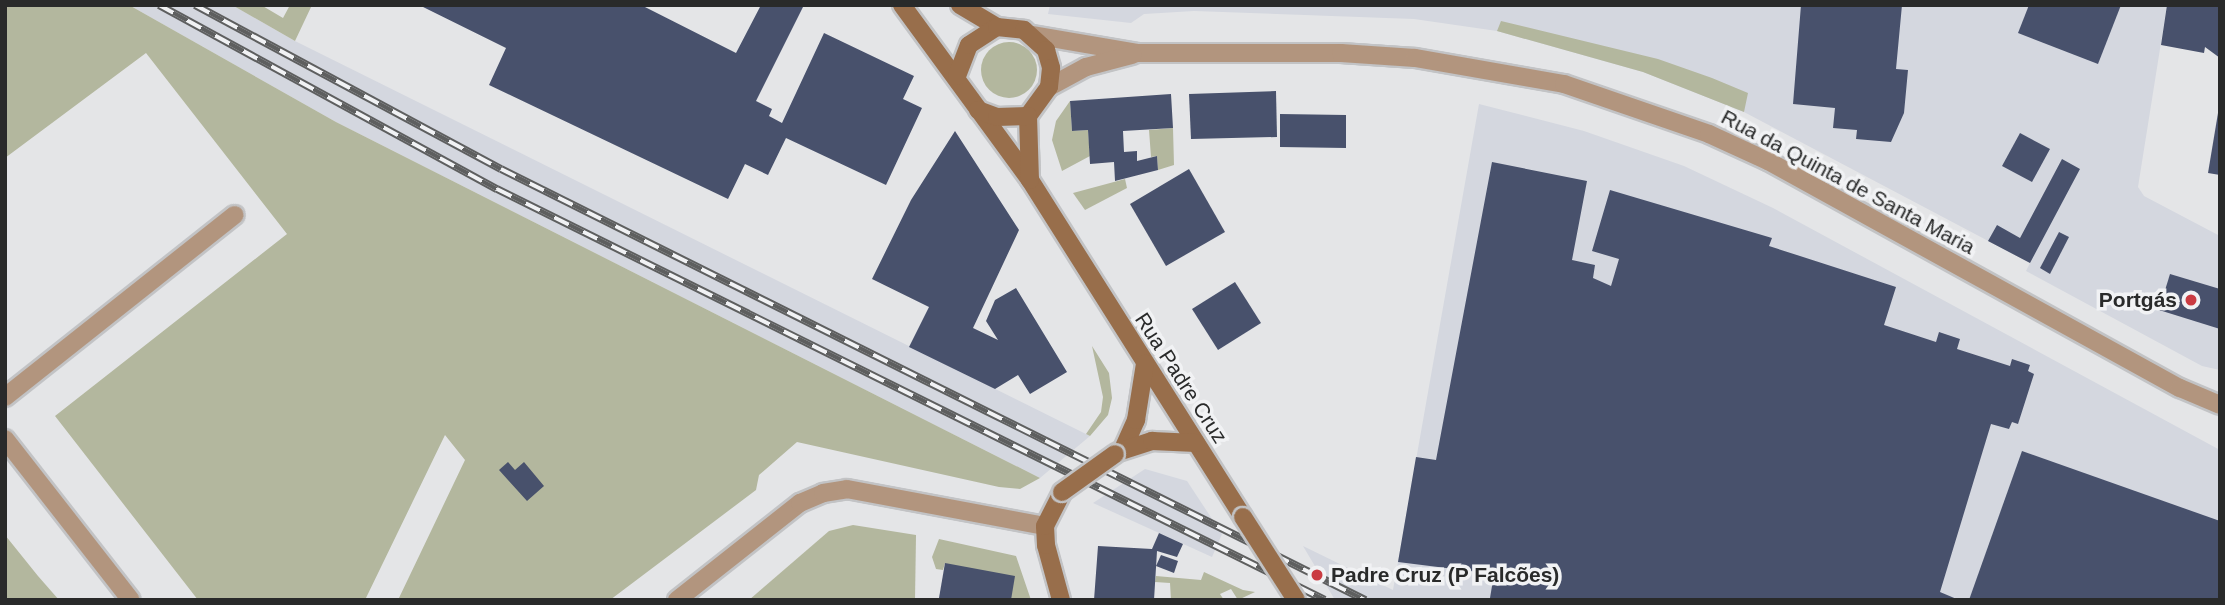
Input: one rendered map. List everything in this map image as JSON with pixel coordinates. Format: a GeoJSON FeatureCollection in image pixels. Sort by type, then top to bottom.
{"type":"FeatureCollection","features":[{"type":"Feature","properties":{"kind":"street","name":"Rua Padre Cruz"},"geometry":{"type":"LineString","coordinates":[[902,5],[957,76],[978,110],[1030,180],[1296,600]]}},
{"type":"Feature","properties":{"kind":"street"},"geometry":{"type":"LineString","coordinates":[[960,5],[997,27]]}},
{"type":"Feature","properties":{"kind":"street"},"geometry":{"type":"LineString","coordinates":[[957,76],[969,45],[997,27],[1010,26],[1033,35],[1046,50],[1051,68],[1049,87],[1028,116],[1030,180]]}},
{"type":"Feature","properties":{"kind":"street","name":"Rua da Quinta de Santa Maria"},"geometry":{"type":"LineString","coordinates":[[1033,35],[1138,53],[1341,53],[1415,58],[1506,71],[1640,108],[1768,161],[2220,405]]}},
{"type":"Feature","properties":{"kind":"street","name":"Rua da Quinta de Santa Maria"},"geometry":{"type":"LineString","coordinates":[[1049,87],[1086,67],[1138,53]]}},
{"type":"Feature","properties":{"kind":"street"},"geometry":{"type":"LineString","coordinates":[[978,110],[996,117],[1028,116]]}},
{"type":"Feature","properties":{"kind":"street"},"geometry":{"type":"LineString","coordinates":[[5,397],[235,215]]}},
{"type":"Feature","properties":{"kind":"street"},"geometry":{"type":"LineString","coordinates":[[1119,450],[1136,420],[1145,364]]}},
{"type":"Feature","properties":{"kind":"street"},"geometry":{"type":"LineString","coordinates":[[5,439],[131,600]]}},
{"type":"Feature","properties":{"kind":"street"},"geometry":{"type":"LineString","coordinates":[[1061,600],[1046,545],[1045,526],[1062,492],[1119,450],[1152,441],[1196,443]]}},
{"type":"Feature","properties":{"kind":"street"},"geometry":{"type":"LineString","coordinates":[[677,600],[800,503],[823,493],[847,489],[1045,526]]}},
{"type":"Feature","properties":{"kind":"shaded area"},"geometry":{"type":"Polygon","coordinates":[[[129,5],[232,5],[295,41],[1090,436],[1040,478],[336,122],[129,5]]]}},
{"type":"Feature","properties":{"kind":"shaded area"},"geometry":{"type":"Polygon","coordinates":[[[1050,5],[2167,5],[2138,187],[2144,196],[2220,236],[2220,370],[2202,366],[2026,271],[2030,263],[1744,112],[1643,72],[1497,31],[1414,19],[1194,11],[1144,14],[1131,23],[1048,14],[1050,5]]]}},
{"type":"Feature","properties":{"kind":"shaded area"},"geometry":{"type":"Polygon","coordinates":[[[1479,104],[1584,131],[1684,166],[1773,208],[2220,450],[2220,600],[1335,600],[1303,546],[1393,590],[1479,104]]]}},
{"type":"Feature","properties":{"kind":"shaded area"},"geometry":{"type":"Polygon","coordinates":[[[1145,469],[1187,481],[1222,534],[1212,557],[1093,503],[1145,469]]]}},
{"type":"Feature","properties":{"kind":"green space"},"geometry":{"type":"Polygon","coordinates":[[[5,5],[129,5],[336,122],[1040,478],[1020,489],[999,487],[797,442],[759,475],[756,490],[610,600],[398,600],[465,460],[445,435],[365,600],[198,600],[55,416],[287,234],[146,53],[5,158],[5,5]]]}},
{"type":"Feature","properties":{"kind":"green space"},"geometry":{"type":"Polygon","coordinates":[[[232,5],[261,5],[283,18],[290,5],[312,5],[295,41],[232,5]]]}},
{"type":"Feature","properties":{"kind":"green space"},"geometry":{"type":"Polygon","coordinates":[[[1501,21],[1658,59],[1712,78],[1748,93],[1744,112],[1643,72],[1497,31],[1501,21]]]}},
{"type":"Feature","properties":{"kind":"green space"},"geometry":{"type":"Polygon","coordinates":[[[1009,42],[1020,44],[1029,50],[1035,59],[1035,81],[1029,90],[1020,96],[1009,98],[998,96],[989,90],[983,81],[981,70],[983,59],[989,50],[998,44],[1009,42]]]}},
{"type":"Feature","properties":{"kind":"green space"},"geometry":{"type":"Polygon","coordinates":[[[1070,101],[1072,131],[1088,130],[1090,156],[1062,171],[1052,140],[1056,121],[1070,101]]]}},
{"type":"Feature","properties":{"kind":"green space"},"geometry":{"type":"Polygon","coordinates":[[[1173,128],[1174,165],[1158,170],[1157,156],[1151,157],[1149,130],[1173,128]]]}},
{"type":"Feature","properties":{"kind":"green space"},"geometry":{"type":"Polygon","coordinates":[[[1125,179],[1127,188],[1085,210],[1073,193],[1125,179]]]}},
{"type":"Feature","properties":{"kind":"green space"},"geometry":{"type":"Polygon","coordinates":[[[1092,346],[1109,373],[1112,398],[1108,415],[1090,436],[1086,434],[1101,412],[1103,397],[1092,346]]]}},
{"type":"Feature","properties":{"kind":"green space"},"geometry":{"type":"Polygon","coordinates":[[[853,525],[916,535],[915,600],[749,600],[829,531],[853,525]]]}},
{"type":"Feature","properties":{"kind":"green space"},"geometry":{"type":"Polygon","coordinates":[[[5,535],[38,576],[59,600],[5,600],[5,535]]]}},
{"type":"Feature","properties":{"kind":"green space"},"geometry":{"type":"Polygon","coordinates":[[[939,539],[1016,556],[1031,600],[1011,600],[945,563],[943,570],[936,569],[932,557],[939,539]]]}},
{"type":"Feature","properties":{"kind":"green space"},"geometry":{"type":"Polygon","coordinates":[[[1204,572],[1243,590],[1255,592],[1238,600],[1231,589],[1220,594],[1224,600],[1171,600],[1170,583],[1155,582],[1156,576],[1201,580],[1204,572]]]}},
{"type":"Feature","properties":{"kind":"building"},"geometry":{"type":"Polygon","coordinates":[[[419,5],[641,5],[736,53],[761,5],[804,5],[756,101],[772,109],[769,116],[782,123],[824,33],[914,76],[903,99],[922,108],[886,185],[786,138],[768,175],[745,164],[728,199],[489,85],[506,48],[419,5]]]}},
{"type":"Feature","properties":{"kind":"building"},"geometry":{"type":"Polygon","coordinates":[[[1801,5],[1902,5],[1896,69],[1908,70],[1904,113],[1891,142],[1856,139],[1857,130],[1833,128],[1835,108],[1793,104],[1801,5]]]}},
{"type":"Feature","properties":{"kind":"building"},"geometry":{"type":"Polygon","coordinates":[[[2029,5],[2121,5],[2098,64],[2018,33],[2029,5]]]}},
{"type":"Feature","properties":{"kind":"building"},"geometry":{"type":"Polygon","coordinates":[[[2167,5],[2220,5],[2220,58],[2205,47],[2204,53],[2161,45],[2167,5]]]}},
{"type":"Feature","properties":{"kind":"building"},"geometry":{"type":"Polygon","coordinates":[[[1276,91],[1277,137],[1191,139],[1189,94],[1276,91]]]}},
{"type":"Feature","properties":{"kind":"building"},"geometry":{"type":"Polygon","coordinates":[[[1171,94],[1173,128],[1123,131],[1124,152],[1137,151],[1137,161],[1157,156],[1158,170],[1115,181],[1114,162],[1090,164],[1088,130],[1072,131],[1070,101],[1171,94]]]}},
{"type":"Feature","properties":{"kind":"building"},"geometry":{"type":"Polygon","coordinates":[[[2220,113],[2220,175],[2208,173],[2220,113]]]}},
{"type":"Feature","properties":{"kind":"building"},"geometry":{"type":"Polygon","coordinates":[[[1280,114],[1346,115],[1346,148],[1280,147],[1280,114]]]}},
{"type":"Feature","properties":{"kind":"building"},"geometry":{"type":"Polygon","coordinates":[[[955,131],[1019,230],[973,328],[998,340],[986,321],[995,300],[1016,288],[1067,372],[1030,394],[1018,375],[995,389],[909,347],[929,307],[872,279],[911,200],[955,131]]]}},
{"type":"Feature","properties":{"kind":"building"},"geometry":{"type":"Polygon","coordinates":[[[2020,133],[2050,149],[2032,182],[2002,166],[2020,133]]]}},
{"type":"Feature","properties":{"kind":"building"},"geometry":{"type":"Polygon","coordinates":[[[2062,159],[2080,169],[2030,263],[1988,241],[1997,225],[2020,238],[2062,159]]]}},
{"type":"Feature","properties":{"kind":"building"},"geometry":{"type":"Polygon","coordinates":[[[1492,162],[1587,181],[1572,260],[1595,265],[1593,278],[1611,286],[1619,259],[1592,251],[1610,190],[1772,238],[1769,246],[1896,287],[1884,325],[1936,342],[1939,332],[1960,339],[1957,349],[2010,366],[2012,359],[2030,365],[2028,371],[2034,374],[2018,424],[2012,422],[2009,429],[1991,424],[1940,592],[1959,600],[1494,600],[1490,598],[1494,574],[1398,562],[1416,457],[1436,460],[1492,162]]]}},
{"type":"Feature","properties":{"kind":"building"},"geometry":{"type":"Polygon","coordinates":[[[1189,169],[1225,232],[1166,266],[1130,204],[1189,169]]]}},
{"type":"Feature","properties":{"kind":"building"},"geometry":{"type":"Polygon","coordinates":[[[2059,232],[2069,237],[2050,274],[2040,268],[2059,232]]]}},
{"type":"Feature","properties":{"kind":"building","name":"Portgás"},"geometry":{"type":"Polygon","coordinates":[[[2170,274],[2220,289],[2220,329],[2159,310],[2170,274]]]}},
{"type":"Feature","properties":{"kind":"building"},"geometry":{"type":"Polygon","coordinates":[[[1235,282],[1261,323],[1218,350],[1192,309],[1235,282]]]}},
{"type":"Feature","properties":{"kind":"building"},"geometry":{"type":"Polygon","coordinates":[[[2022,451],[2220,521],[2220,600],[1969,600],[2022,451]]]}},
{"type":"Feature","properties":{"kind":"building"},"geometry":{"type":"Polygon","coordinates":[[[508,462],[515,470],[524,462],[544,486],[527,501],[499,470],[508,462]]]}},
{"type":"Feature","properties":{"kind":"building"},"geometry":{"type":"Polygon","coordinates":[[[1159,533],[1183,544],[1177,557],[1157,551],[1154,600],[1094,600],[1098,546],[1152,549],[1159,533]]]}},
{"type":"Feature","properties":{"kind":"building"},"geometry":{"type":"Polygon","coordinates":[[[1161,555],[1178,561],[1174,573],[1156,566],[1161,555]]]}},
{"type":"Feature","properties":{"kind":"building"},"geometry":{"type":"Polygon","coordinates":[[[945,563],[1015,576],[1011,600],[939,598],[945,563]]]}},
{"type":"Feature","properties":{"kind":"railway"},"geometry":{"type":"LineString","coordinates":[[159,5],[497,189],[1325,600]]}},
{"type":"Feature","properties":{"kind":"railway"},"geometry":{"type":"LineString","coordinates":[[195,5],[501,169],[1365,600]]}},
{"type":"Feature","properties":{"kind":"place","name":"Portgás"},"geometry":{"type":"Point","coordinates":[2191,300]}},
{"type":"Feature","properties":{"kind":"place","name":"Padre Cruz (P Falcões)"},"geometry":{"type":"Point","coordinates":[1317,575]}}]}
